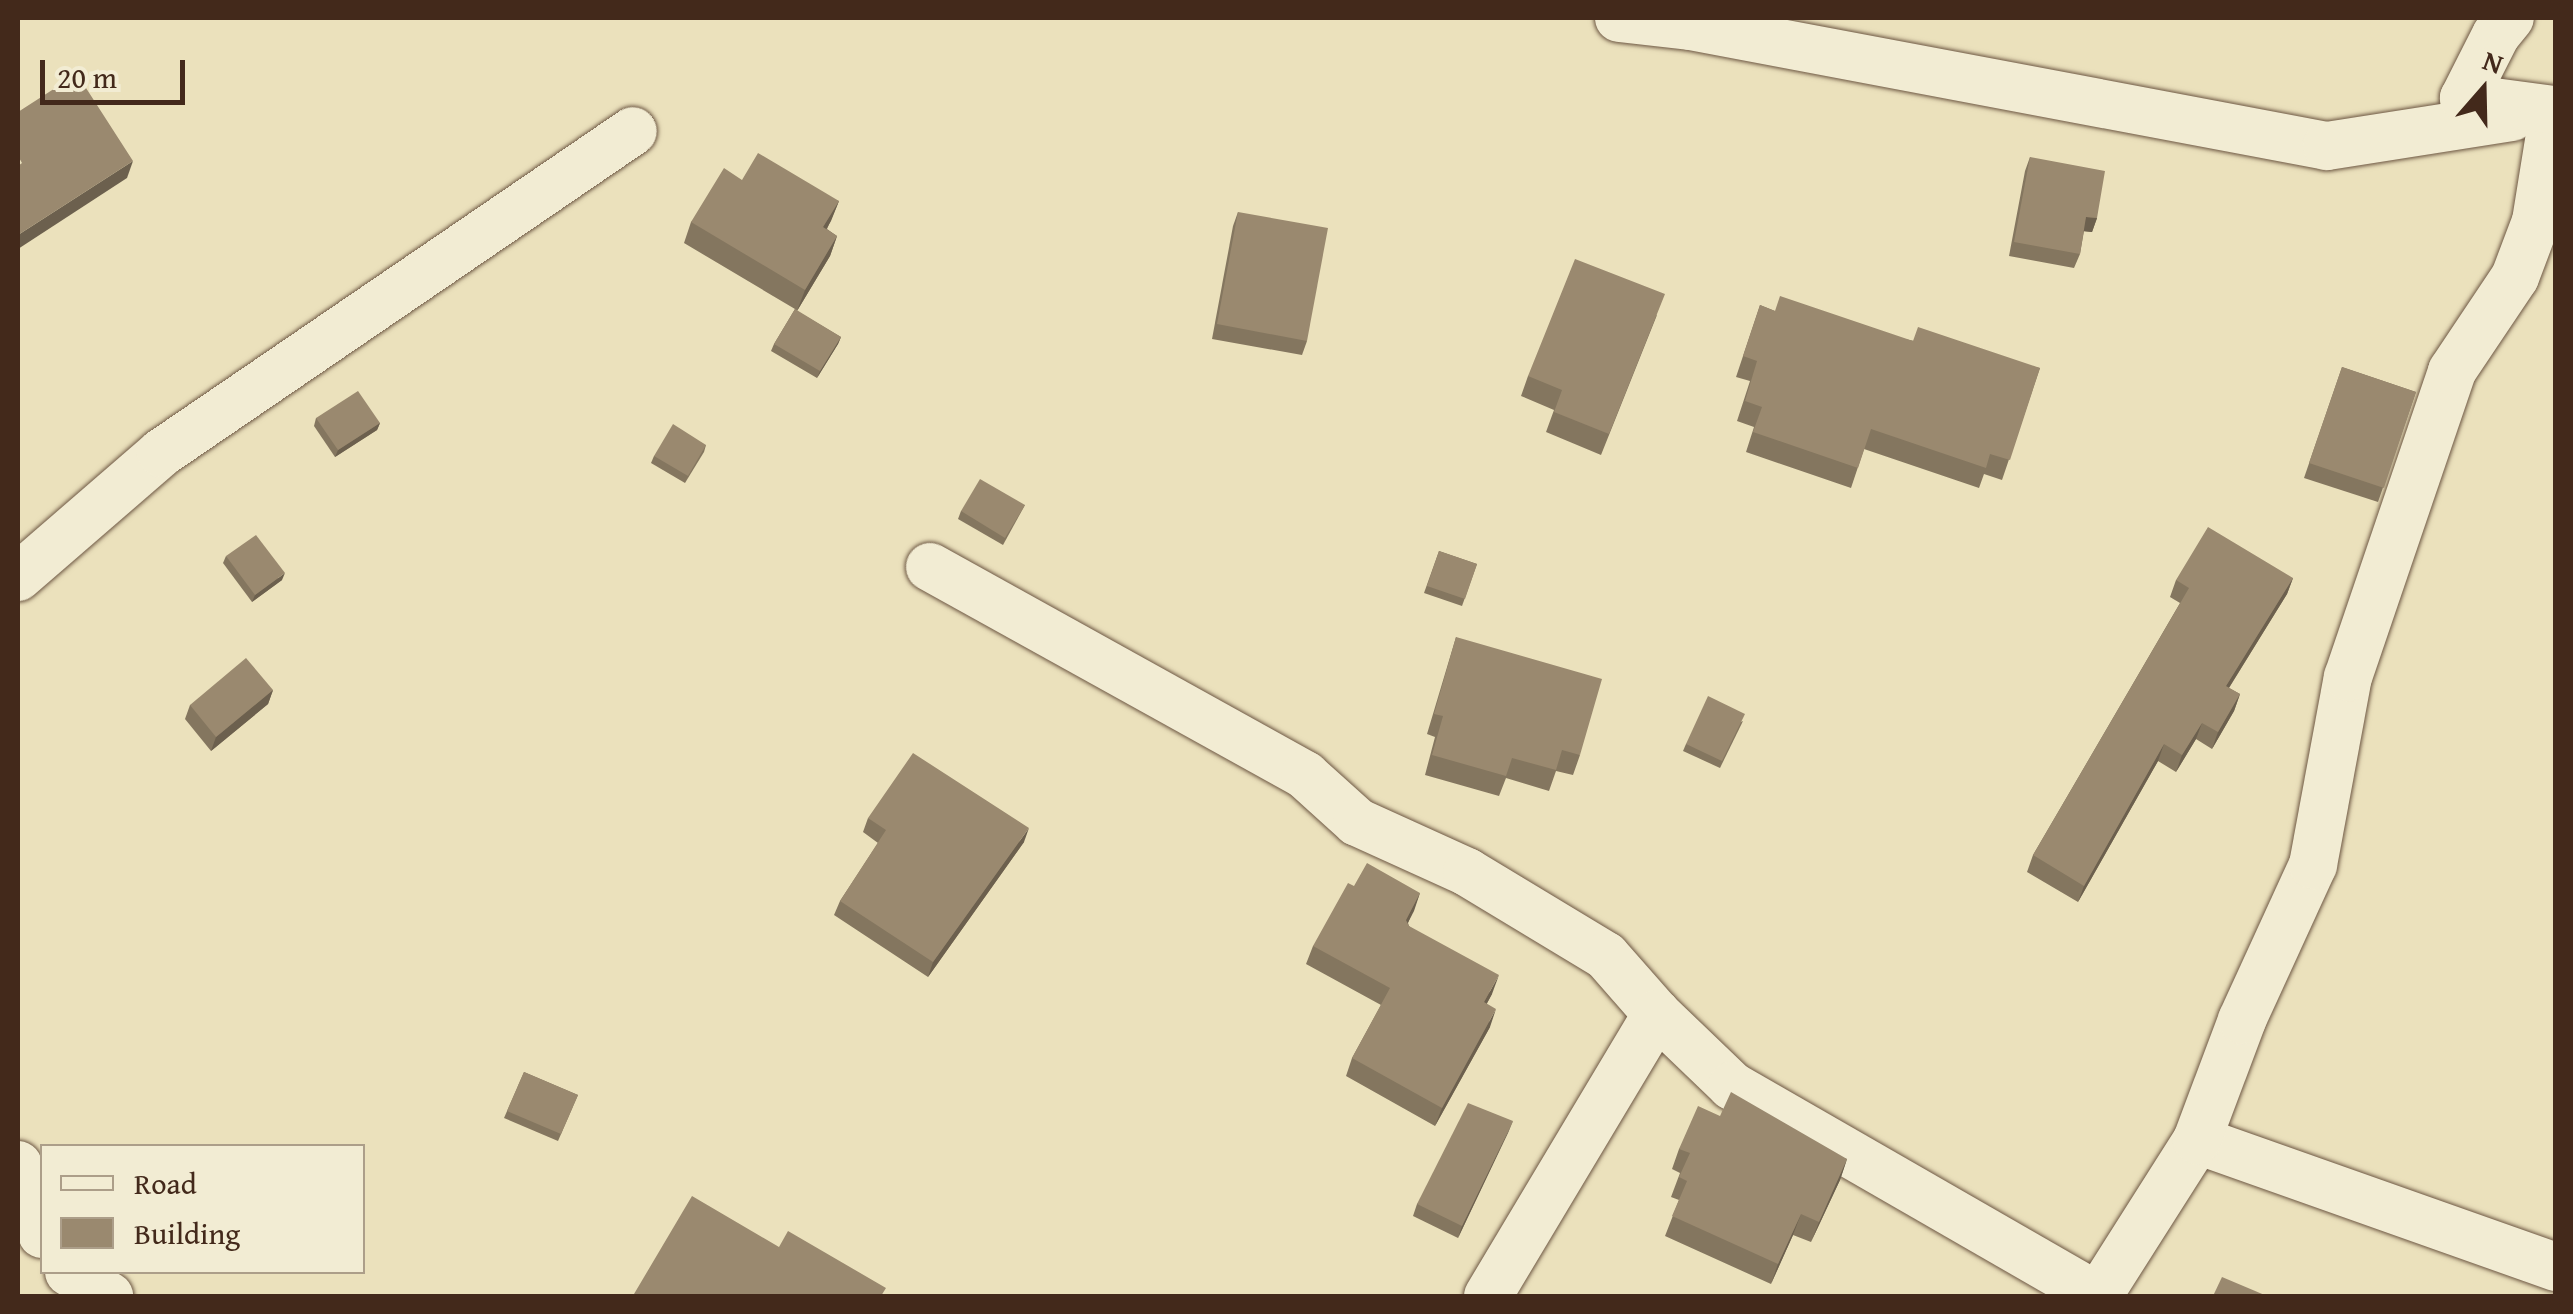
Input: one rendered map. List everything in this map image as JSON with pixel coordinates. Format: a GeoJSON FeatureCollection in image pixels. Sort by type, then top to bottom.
{"type":"FeatureCollection","features":[{"type":"Feature","properties":{"kind":"street"},"geometry":{"type":"LineString","coordinates":[[1619,18],[1710,30],[2327,146],[2555,110]]}},
{"type":"Feature","properties":{"kind":"street"},"geometry":{"type":"LineString","coordinates":[[2510,18],[2464,98],[2555,110]]}},
{"type":"Feature","properties":{"kind":"street"},"geometry":{"type":"LineString","coordinates":[[930,567],[1305,775],[1358,822],[1466,872],[1606,956],[1656,1014],[1732,1086],[2098,1296],[2197,1140],[2242,1020],[2313,865],[2348,677],[2452,371],[2515,277],[2536,221],[2555,110]]}},
{"type":"Feature","properties":{"kind":"street"},"geometry":{"type":"LineString","coordinates":[[18,577],[161,454],[633,131]]}},
{"type":"Feature","properties":{"kind":"street"},"geometry":{"type":"LineString","coordinates":[[1488,1296],[1656,1014]]}},
{"type":"Feature","properties":{"kind":"street"},"geometry":{"type":"LineString","coordinates":[[2197,1140],[2556,1267]]}},
{"type":"Feature","properties":{"kind":"street"},"geometry":{"type":"LineString","coordinates":[[18,1165],[40,1228]]}},
{"type":"Feature","properties":{"kind":"street"},"geometry":{"type":"LineString","coordinates":[[72,1274],[109,1296]]}},
{"type":"Feature","properties":{"kind":"building"},"geometry":{"type":"Polygon","coordinates":[[[77,74],[133,161],[18,235],[18,166],[22,163],[18,156],[18,112],[77,74]]]}},
{"type":"Feature","properties":{"kind":"building"},"geometry":{"type":"Polygon","coordinates":[[[758,153],[839,201],[823,227],[837,236],[805,290],[691,222],[724,168],[742,180],[758,153]]]}},
{"type":"Feature","properties":{"kind":"building"},"geometry":{"type":"Polygon","coordinates":[[[2030,157],[2105,171],[2097,218],[2086,217],[2080,254],[2014,242],[2030,157]]]}},
{"type":"Feature","properties":{"kind":"building"},"geometry":{"type":"Polygon","coordinates":[[[1238,212],[1328,228],[1307,341],[1217,324],[1238,212]]]}},
{"type":"Feature","properties":{"kind":"building"},"geometry":{"type":"Polygon","coordinates":[[[1575,259],[1665,294],[1609,434],[1554,412],[1562,390],[1528,376],[1575,259]]]}},
{"type":"Feature","properties":{"kind":"building"},"geometry":{"type":"Polygon","coordinates":[[[1780,296],[1913,341],[1918,327],[2040,368],[2010,460],[1990,454],[1986,468],[1871,429],[1858,468],[1753,432],[1762,407],[1745,401],[1757,361],[1743,356],[1760,305],[1775,311],[1780,296]]]}},
{"type":"Feature","properties":{"kind":"building"},"geometry":{"type":"Polygon","coordinates":[[[795,309],[841,337],[820,371],[774,344],[795,309]]]}},
{"type":"Feature","properties":{"kind":"building"},"geometry":{"type":"Polygon","coordinates":[[[2342,367],[2416,392],[2384,488],[2309,463],[2342,367]]]}},
{"type":"Feature","properties":{"kind":"building"},"geometry":{"type":"Polygon","coordinates":[[[358,391],[380,423],[338,450],[316,418],[358,391]]]}},
{"type":"Feature","properties":{"kind":"building"},"geometry":{"type":"Polygon","coordinates":[[[673,424],[706,445],[688,476],[654,456],[673,424]]]}},
{"type":"Feature","properties":{"kind":"building"},"geometry":{"type":"Polygon","coordinates":[[[980,479],[1025,505],[1005,538],[961,511],[980,479]]]}},
{"type":"Feature","properties":{"kind":"building"},"geometry":{"type":"Polygon","coordinates":[[[2208,527],[2293,578],[2226,686],[2240,694],[2218,732],[2202,723],[2182,755],[2164,744],[2084,886],[2033,855],[2189,588],[2176,580],[2208,527]]]}},
{"type":"Feature","properties":{"kind":"building"},"geometry":{"type":"Polygon","coordinates":[[[256,535],[285,573],[255,595],[226,556],[256,535]]]}},
{"type":"Feature","properties":{"kind":"building"},"geometry":{"type":"Polygon","coordinates":[[[1439,551],[1477,564],[1465,599],[1427,586],[1439,551]]]}},
{"type":"Feature","properties":{"kind":"building"},"geometry":{"type":"Polygon","coordinates":[[[1456,637],[1602,679],[1580,755],[1562,750],[1556,770],[1512,758],[1506,776],[1432,755],[1443,716],[1434,714],[1456,637]]]}},
{"type":"Feature","properties":{"kind":"building"},"geometry":{"type":"Polygon","coordinates":[[[246,658],[273,690],[216,737],[190,705],[246,658]]]}},
{"type":"Feature","properties":{"kind":"building"},"geometry":{"type":"Polygon","coordinates":[[[1708,696],[1745,714],[1722,761],[1686,744],[1708,696]]]}},
{"type":"Feature","properties":{"kind":"building"},"geometry":{"type":"Polygon","coordinates":[[[913,753],[1029,828],[933,962],[840,901],[886,830],[868,818],[913,753]]]}},
{"type":"Feature","properties":{"kind":"building"},"geometry":{"type":"Polygon","coordinates":[[[1367,863],[1420,893],[1406,920],[1409,926],[1499,975],[1484,1002],[1496,1009],[1442,1108],[1352,1058],[1390,988],[1313,946],[1348,883],[1354,886],[1367,863]]]}},
{"type":"Feature","properties":{"kind":"building"},"geometry":{"type":"Polygon","coordinates":[[[524,1072],[578,1095],[561,1134],[507,1111],[524,1072]]]}},
{"type":"Feature","properties":{"kind":"building"},"geometry":{"type":"Polygon","coordinates":[[[1731,1092],[1847,1159],[1819,1222],[1801,1214],[1778,1264],[1672,1216],[1687,1181],[1679,1177],[1690,1153],[1679,1149],[1698,1106],[1720,1116],[1731,1092]]]}},
{"type":"Feature","properties":{"kind":"building"},"geometry":{"type":"Polygon","coordinates":[[[1468,1103],[1513,1121],[1462,1226],[1417,1204],[1468,1103]]]}},
{"type":"Feature","properties":{"kind":"building"},"geometry":{"type":"Polygon","coordinates":[[[692,1196],[779,1247],[788,1231],[886,1288],[881,1296],[634,1294],[692,1196]]]}},
{"type":"Feature","properties":{"kind":"building"},"geometry":{"type":"Polygon","coordinates":[[[2222,1277],[2267,1296],[2213,1296],[2222,1277]]]}}]}
